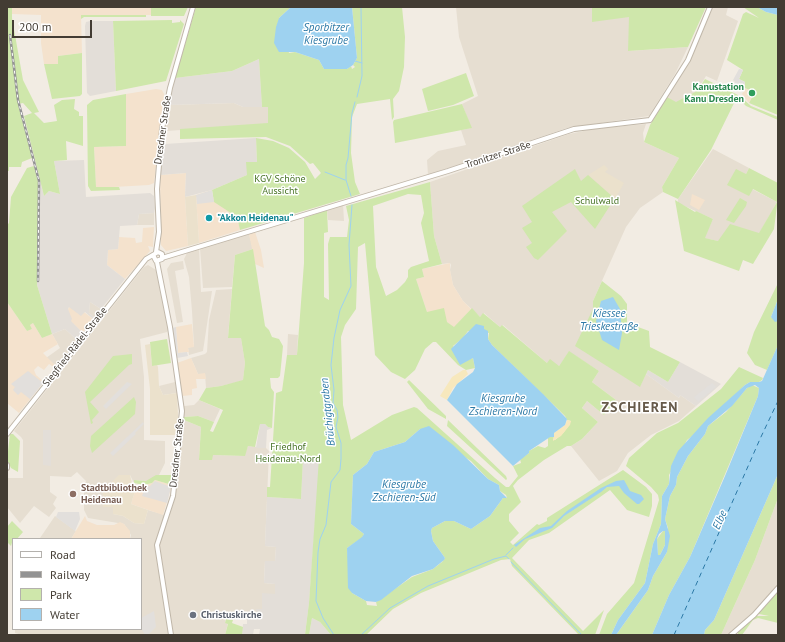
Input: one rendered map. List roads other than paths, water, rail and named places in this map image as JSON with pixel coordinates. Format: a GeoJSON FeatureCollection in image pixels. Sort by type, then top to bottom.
{"type":"FeatureCollection","features":[{"type":"Feature","properties":{"kind":"street","name":"Dresdner Straße"},"geometry":{"type":"LineString","coordinates":[[171,635],[157,545],[172,496],[182,411],[158,257],[158,172],[170,88],[193,7]]}},
{"type":"Feature","properties":{"kind":"street","name":"Tronitzer Straße"},"geometry":{"type":"LineString","coordinates":[[158,257],[351,201],[572,130],[648,120],[652,118],[688,60],[710,7]]}},
{"type":"Feature","properties":{"kind":"street","name":"Siegfried-Rädel-Straße"},"geometry":{"type":"LineString","coordinates":[[7,434],[144,261],[158,257]]}},
{"type":"Feature","properties":{"kind":"street"},"geometry":{"type":"LineString","coordinates":[[731,635],[754,614],[778,588]]}},
{"type":"Feature","properties":{"kind":"water","name":"Sporbitzer Kiesgrube"},"geometry":{"type":"Polygon","coordinates":[[[291,7],[352,7],[357,58],[353,65],[347,69],[324,69],[319,60],[295,52],[279,52],[274,43],[276,27],[279,18],[291,7]]]}},
{"type":"Feature","properties":{"kind":"water"},"geometry":{"type":"Polygon","coordinates":[[[757,7],[778,7],[778,15],[766,12],[757,7]]]}},
{"type":"Feature","properties":{"kind":"water","name":"Kiessee Trieskestraße"},"geometry":{"type":"Polygon","coordinates":[[[613,297],[620,309],[622,333],[619,350],[602,340],[596,321],[601,301],[613,297]]]}},
{"type":"Feature","properties":{"kind":"water"},"geometry":{"type":"Polygon","coordinates":[[[778,299],[778,321],[775,322],[771,317],[778,299]]]}},
{"type":"Feature","properties":{"kind":"water","name":"Kiesgrube Zschieren-Nord"},"geometry":{"type":"Polygon","coordinates":[[[476,324],[484,326],[484,329],[488,331],[488,339],[492,345],[567,419],[565,425],[554,433],[554,437],[550,437],[529,451],[529,453],[513,466],[447,400],[457,384],[473,372],[475,368],[473,358],[460,365],[451,349],[476,324]]]}},
{"type":"Feature","properties":{"kind":"water","name":"Elbe"},"geometry":{"type":"Polygon","coordinates":[[[778,345],[778,474],[714,620],[705,630],[704,635],[652,635],[669,595],[690,557],[758,396],[759,388],[755,385],[747,388],[732,406],[708,426],[705,434],[688,456],[677,477],[676,485],[670,496],[665,519],[670,536],[667,552],[653,576],[648,590],[616,635],[611,635],[618,620],[645,583],[653,544],[661,524],[662,496],[669,484],[671,466],[678,451],[708,418],[745,385],[750,382],[762,381],[778,345]],[[665,531],[659,534],[657,539],[658,555],[660,555],[665,545],[665,531]]]}},
{"type":"Feature","properties":{"kind":"water","name":"Kiesgrube Zschieren-Süd"},"geometry":{"type":"Polygon","coordinates":[[[429,426],[453,445],[488,479],[499,485],[500,491],[507,498],[503,498],[490,516],[471,529],[454,521],[445,521],[432,528],[431,531],[433,541],[445,558],[444,560],[433,569],[412,576],[381,600],[376,602],[366,601],[352,593],[348,588],[347,548],[364,534],[351,524],[353,475],[367,464],[374,452],[405,442],[420,429],[429,426]]]}},
{"type":"Feature","properties":{"kind":"water"},"geometry":{"type":"Polygon","coordinates":[[[624,480],[630,491],[641,495],[644,499],[639,504],[624,493],[619,486],[607,487],[564,516],[552,528],[525,539],[516,547],[514,545],[540,528],[551,526],[567,511],[601,488],[616,481],[624,480]]]}},
{"type":"Feature","properties":{"kind":"waterway","name":"Brüchigtgraben"},"geometry":{"type":"LineString","coordinates":[[357,97],[362,76],[361,7]]}},
{"type":"Feature","properties":{"kind":"waterway","name":"Brüchigtgraben"},"geometry":{"type":"LineString","coordinates":[[355,61],[362,63]]}},
{"type":"Feature","properties":{"kind":"waterway","name":"Brüchigtgraben"},"geometry":{"type":"LineString","coordinates":[[351,196],[346,180],[346,165],[352,113],[355,102]]}},
{"type":"Feature","properties":{"kind":"waterway"},"geometry":{"type":"LineString","coordinates":[[325,172],[345,180]]}},
{"type":"Feature","properties":{"kind":"waterway","name":"Brüchigtgraben"},"geometry":{"type":"LineString","coordinates":[[334,635],[323,618],[316,601],[318,552],[320,539],[326,525],[331,482],[340,470],[341,443],[336,427],[338,417],[337,410],[333,403],[334,390],[331,365],[334,338],[340,310],[351,286],[349,245],[352,205]]}},
{"type":"Feature","properties":{"kind":"waterway"},"geometry":{"type":"LineString","coordinates":[[506,555],[513,548]]}},
{"type":"Feature","properties":{"kind":"waterway","name":"Brüchigtgraben"},"geometry":{"type":"LineString","coordinates":[[361,635],[390,608],[428,586],[494,559],[506,556],[509,559]]}},
{"type":"Feature","properties":{"kind":"waterway","name":"Brüchigtgraben"},"geometry":{"type":"LineString","coordinates":[[511,562],[582,635]]}},
{"type":"Feature","properties":{"kind":"railway"},"geometry":{"type":"LineString","coordinates":[[10,35],[18,100],[39,181],[38,281]]}},
{"type":"Feature","properties":{"kind":"place","name":"Kanustation Kanu Dresden"},"geometry":{"type":"Point","coordinates":[752,93]}},
{"type":"Feature","properties":{"kind":"place","name":"\"Akkon Heidenau\""},"geometry":{"type":"Point","coordinates":[209,218]}},
{"type":"Feature","properties":{"kind":"place","name":"Stadtbibliothek Heidenau"},"geometry":{"type":"Point","coordinates":[73,494]}},
{"type":"Feature","properties":{"kind":"place","name":"Christuskirche"},"geometry":{"type":"Point","coordinates":[193,615]}},
{"type":"Feature","properties":{"kind":"district","name":"ZSCHIEREN"},"geometry":{"type":"Point","coordinates":[640,408]}},
{"type":"Feature","properties":{"kind":"park label","name":"KGV Schöne Aussicht"},"geometry":{"type":"Point","coordinates":[280,184]}},
{"type":"Feature","properties":{"kind":"park label","name":"Schulwald"},"geometry":{"type":"Point","coordinates":[597,201]}},
{"type":"Feature","properties":{"kind":"park label","name":"Friedhof Heidenau-Nord"},"geometry":{"type":"Point","coordinates":[288,452]}}]}
